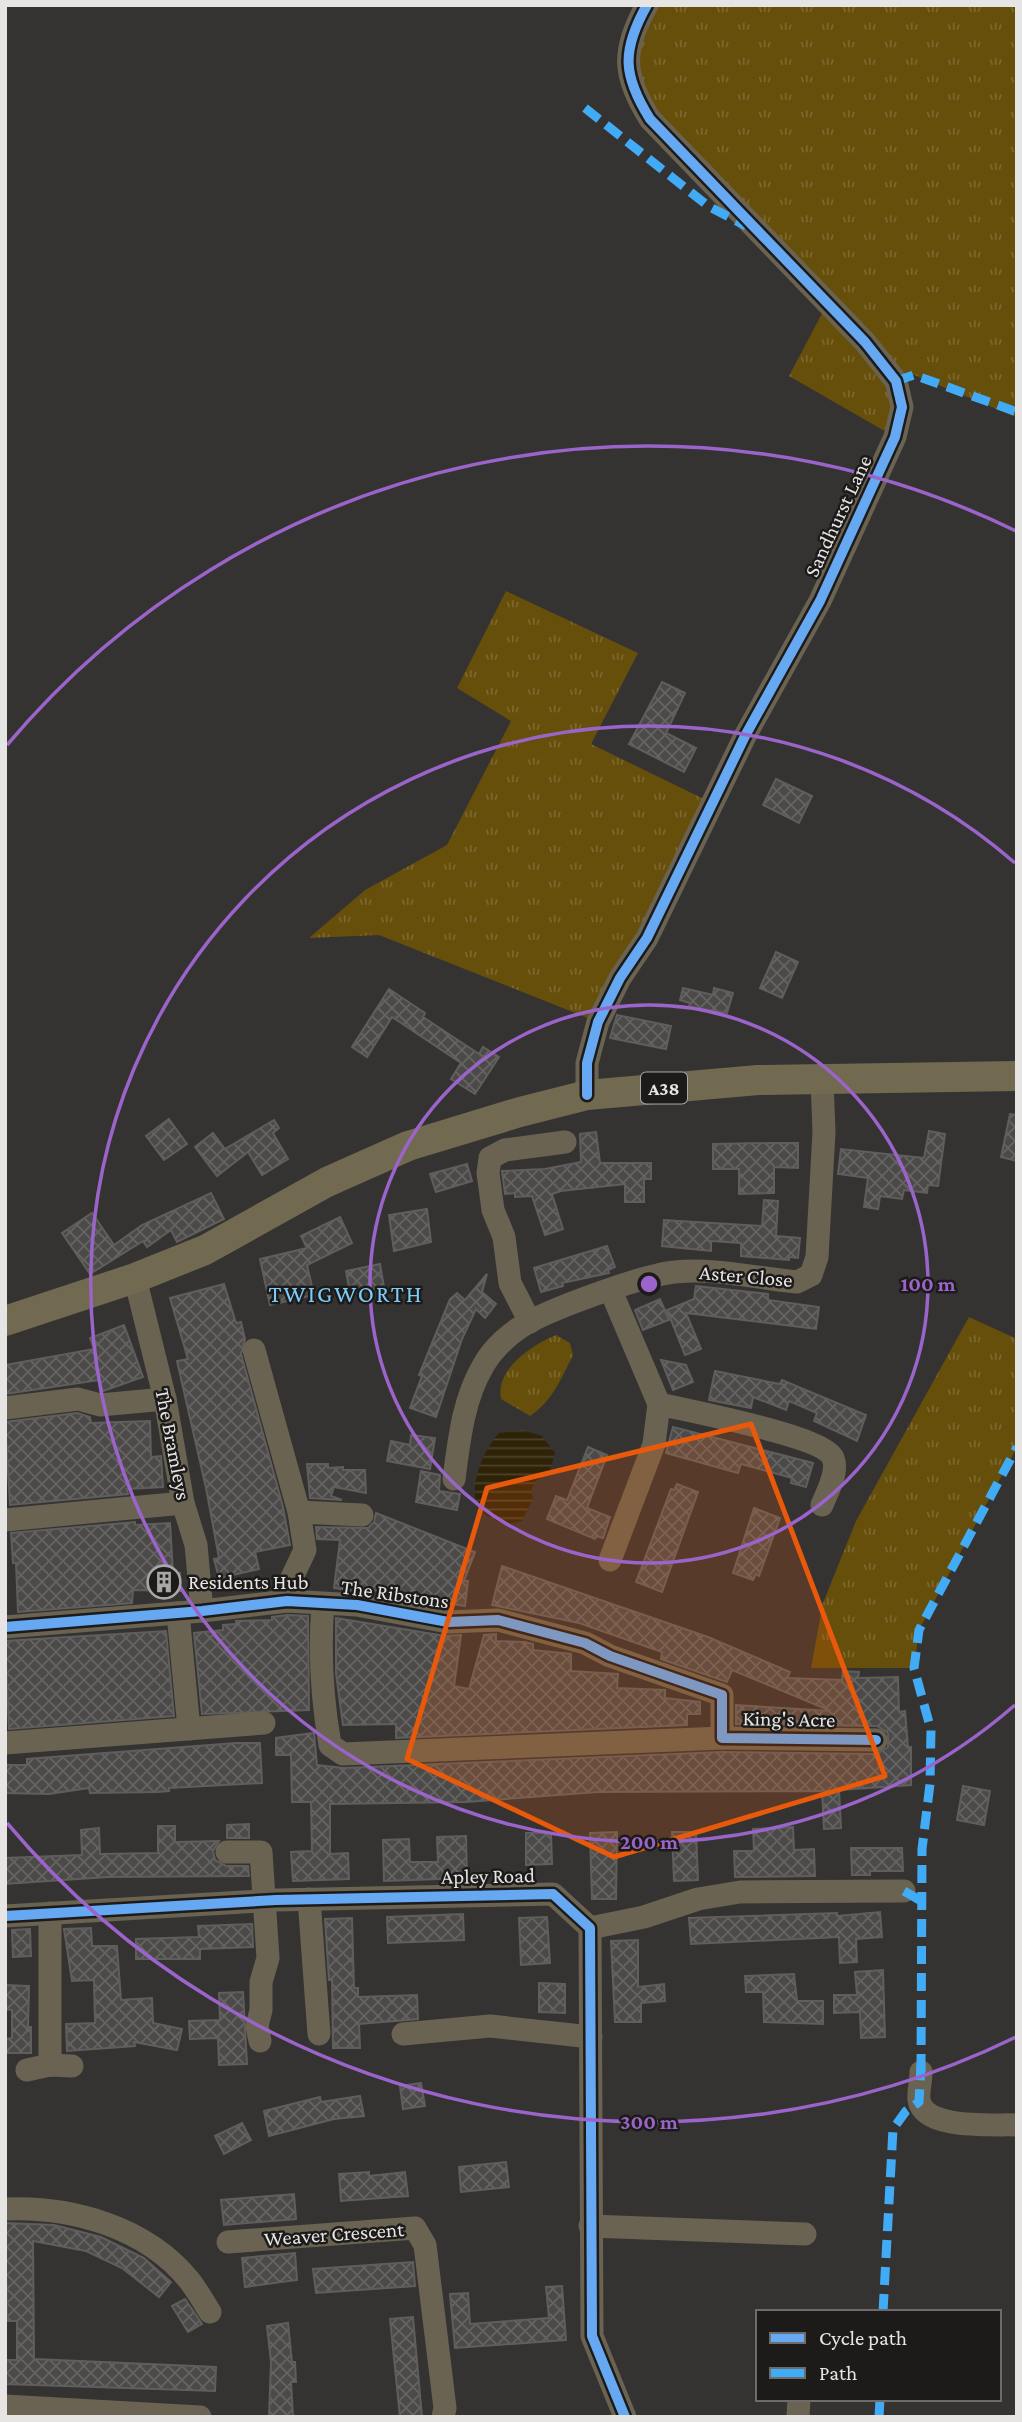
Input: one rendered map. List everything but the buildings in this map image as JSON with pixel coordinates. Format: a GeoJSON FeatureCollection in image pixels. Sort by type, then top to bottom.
{"type":"FeatureCollection","features":[{"type":"Feature","properties":{"kind":"main road","name":"A38"},"geometry":{"type":"LineString","coordinates":[[5,1321],[135,1278],[205,1250],[327,1182],[408,1146],[587,1095],[758,1080],[1017,1076]]}},
{"type":"Feature","properties":{"kind":"street","name":"Sandhurst Lane"},"geometry":{"type":"LineString","coordinates":[[587,1095],[587,1063],[598,1022],[620,978],[647,938],[745,736],[821,601],[895,437],[902,407],[896,381],[864,342],[650,119],[632,92],[626,58],[647,5]]}},
{"type":"Feature","properties":{"kind":"street","name":"Aster Close"},"geometry":{"type":"LineString","coordinates":[[458,1470],[458,1437],[483,1366],[505,1338],[530,1322],[611,1291],[672,1272],[695,1271],[796,1282],[811,1275],[817,1257],[824,1132],[822,1080]]}},
{"type":"Feature","properties":{"kind":"street"},"geometry":{"type":"LineString","coordinates":[[530,1322],[510,1283],[504,1237],[493,1210],[488,1173],[490,1158],[505,1150],[565,1142]]}},
{"type":"Feature","properties":{"kind":"street","name":"The Bramleys"},"geometry":{"type":"LineString","coordinates":[[135,1278],[165,1399],[183,1503],[196,1545],[202,1611]]}},
{"type":"Feature","properties":{"kind":"street"},"geometry":{"type":"LineString","coordinates":[[610,1560],[653,1444],[659,1404],[611,1291]]}},
{"type":"Feature","properties":{"kind":"street"},"geometry":{"type":"LineString","coordinates":[[254,1350],[299,1512],[305,1550],[288,1586],[287,1601]]}},
{"type":"Feature","properties":{"kind":"street"},"geometry":{"type":"LineString","coordinates":[[5,1408],[78,1399],[100,1405],[165,1399]]}},
{"type":"Feature","properties":{"kind":"street"},"geometry":{"type":"LineString","coordinates":[[659,1404],[784,1434],[822,1447],[832,1455],[835,1464],[822,1505]]}},
{"type":"Feature","properties":{"kind":"street"},"geometry":{"type":"LineString","coordinates":[[5,1520],[183,1503]]}},
{"type":"Feature","properties":{"kind":"street"},"geometry":{"type":"LineString","coordinates":[[299,1512],[362,1515]]}},
{"type":"Feature","properties":{"kind":"street","name":"The Ribstons"},"geometry":{"type":"LineString","coordinates":[[5,1627],[202,1611],[287,1601],[357,1605],[449,1622],[498,1620],[585,1643]]}},
{"type":"Feature","properties":{"kind":"street","name":"The Ribstons"},"geometry":{"type":"LineString","coordinates":[[323,1604],[319,1644],[325,1717],[330,1745],[343,1754],[443,1752],[571,1742]]}},
{"type":"Feature","properties":{"kind":"street"},"geometry":{"type":"LineString","coordinates":[[178,1613],[189,1728]]}},
{"type":"Feature","properties":{"kind":"street","name":"King's Acre"},"geometry":{"type":"LineString","coordinates":[[585,1643],[610,1656],[722,1695],[722,1738]]}},
{"type":"Feature","properties":{"kind":"street"},"geometry":{"type":"LineString","coordinates":[[5,1743],[264,1723]]}},
{"type":"Feature","properties":{"kind":"street","name":"King's Acre"},"geometry":{"type":"LineString","coordinates":[[571,1742],[722,1738],[876,1740]]}},
{"type":"Feature","properties":{"kind":"street"},"geometry":{"type":"LineString","coordinates":[[227,1852],[261,1852],[268,1958],[261,1982],[261,2010],[257,2026],[260,2041]]}},
{"type":"Feature","properties":{"kind":"street"},"geometry":{"type":"LineString","coordinates":[[625,2417],[592,2336],[590,1928],[645,1917],[698,1899],[740,1892],[904,1891]]}},
{"type":"Feature","properties":{"kind":"street","name":"Apley Road"},"geometry":{"type":"LineString","coordinates":[[5,1916],[309,1899],[553,1894],[590,1928]]}},
{"type":"Feature","properties":{"kind":"street"},"geometry":{"type":"LineString","coordinates":[[309,1899],[319,2034]]}},
{"type":"Feature","properties":{"kind":"street"},"geometry":{"type":"LineString","coordinates":[[27,2070],[61,2065],[50,1913]]}},
{"type":"Feature","properties":{"kind":"street"},"geometry":{"type":"LineString","coordinates":[[403,2034],[490,2026],[591,2037]]}},
{"type":"Feature","properties":{"kind":"street"},"geometry":{"type":"LineString","coordinates":[[921,2072],[919,2102],[928,2115],[943,2122],[1017,2125]]}},
{"type":"Feature","properties":{"kind":"street"},"geometry":{"type":"LineString","coordinates":[[5,2210],[30,2208],[102,2221],[150,2245],[189,2279],[209,2312]]}},
{"type":"Feature","properties":{"kind":"street"},"geometry":{"type":"LineString","coordinates":[[590,2226],[805,2234]]}},
{"type":"Feature","properties":{"kind":"street","name":"Weaver Crescent"},"geometry":{"type":"LineString","coordinates":[[228,2242],[415,2228],[425,2245],[445,2408],[443,2417]]}},
{"type":"Feature","properties":{"kind":"street"},"geometry":{"type":"LineString","coordinates":[[5,2406],[200,2417]]}},
{"type":"Feature","properties":{"kind":"highlighted area"},"geometry":{"type":"Polygon","coordinates":[[[751,1424],[885,1776],[614,1857],[407,1759],[487,1488],[751,1424]]]}},
{"type":"Feature","properties":{"kind":"green space"},"geometry":{"type":"Polygon","coordinates":[[[647,5],[1017,5],[1016,417],[914,375],[896,381],[895,437],[789,376],[827,304],[632,92],[647,5]]]}},
{"type":"Feature","properties":{"kind":"green space"},"geometry":{"type":"Polygon","coordinates":[[[506,591],[638,653],[591,744],[712,803],[598,1022],[379,935],[309,938],[365,890],[447,845],[511,721],[457,688],[506,591]]]}},
{"type":"Feature","properties":{"kind":"green space"},"geometry":{"type":"Polygon","coordinates":[[[969,1317],[1017,1339],[1017,1447],[919,1630],[914,1668],[811,1668],[823,1603],[856,1521],[969,1317]]]}},
{"type":"Feature","properties":{"kind":"green space"},"geometry":{"type":"Polygon","coordinates":[[[556,1335],[570,1343],[573,1355],[550,1396],[530,1416],[501,1399],[504,1378],[509,1368],[526,1352],[556,1335]]]}},
{"type":"Feature","properties":{"kind":"shaded area"},"geometry":{"type":"Polygon","coordinates":[[[523,1430],[542,1436],[555,1453],[550,1471],[536,1481],[531,1490],[533,1499],[522,1521],[500,1522],[486,1515],[477,1503],[475,1487],[478,1470],[485,1453],[499,1433],[523,1430]]]}},
{"type":"Feature","properties":{"kind":"marked path"},"geometry":{"type":"LineString","coordinates":[[585,108],[708,206],[746,226]]}},
{"type":"Feature","properties":{"kind":"marked path"},"geometry":{"type":"LineString","coordinates":[[896,381],[914,375],[1017,412]]}},
{"type":"Feature","properties":{"kind":"marked path"},"geometry":{"type":"LineString","coordinates":[[921,2072],[922,1849],[930,1784],[931,1730],[914,1668],[919,1630],[1017,1447]]}},
{"type":"Feature","properties":{"kind":"marked path"},"geometry":{"type":"LineString","coordinates":[[904,1891],[921,1901]]}},
{"type":"Feature","properties":{"kind":"marked path"},"geometry":{"type":"LineString","coordinates":[[883,2310],[893,2129],[906,2111],[919,2102],[921,2065]]}},
{"type":"Feature","properties":{"kind":"marked path"},"geometry":{"type":"LineString","coordinates":[[879,2417],[880,2401]]}},
{"type":"Feature","properties":{"kind":"cycle path"},"geometry":{"type":"LineString","coordinates":[[587,1095],[587,1063],[598,1022],[620,978],[647,938],[745,736],[820,601],[895,437],[902,407],[896,381],[865,342],[650,119],[634,90],[629,63],[633,36],[647,5]]}},
{"type":"Feature","properties":{"kind":"cycle path"},"geometry":{"type":"LineString","coordinates":[[5,1627],[202,1611],[287,1601],[357,1605],[448,1622],[498,1620],[585,1643],[610,1656],[722,1695],[722,1738],[876,1740]]}},
{"type":"Feature","properties":{"kind":"cycle path"},"geometry":{"type":"LineString","coordinates":[[5,1916],[276,1900],[553,1894],[590,1928],[592,2336],[625,2417]]}},
{"type":"Feature","properties":{"kind":"place","name":"Residents Hub"},"geometry":{"type":"Point","coordinates":[164,1582]}},
{"type":"Feature","properties":{"kind":"district","name":"TWIGWORTH"},"geometry":{"type":"Point","coordinates":[346,1294]}}]}
